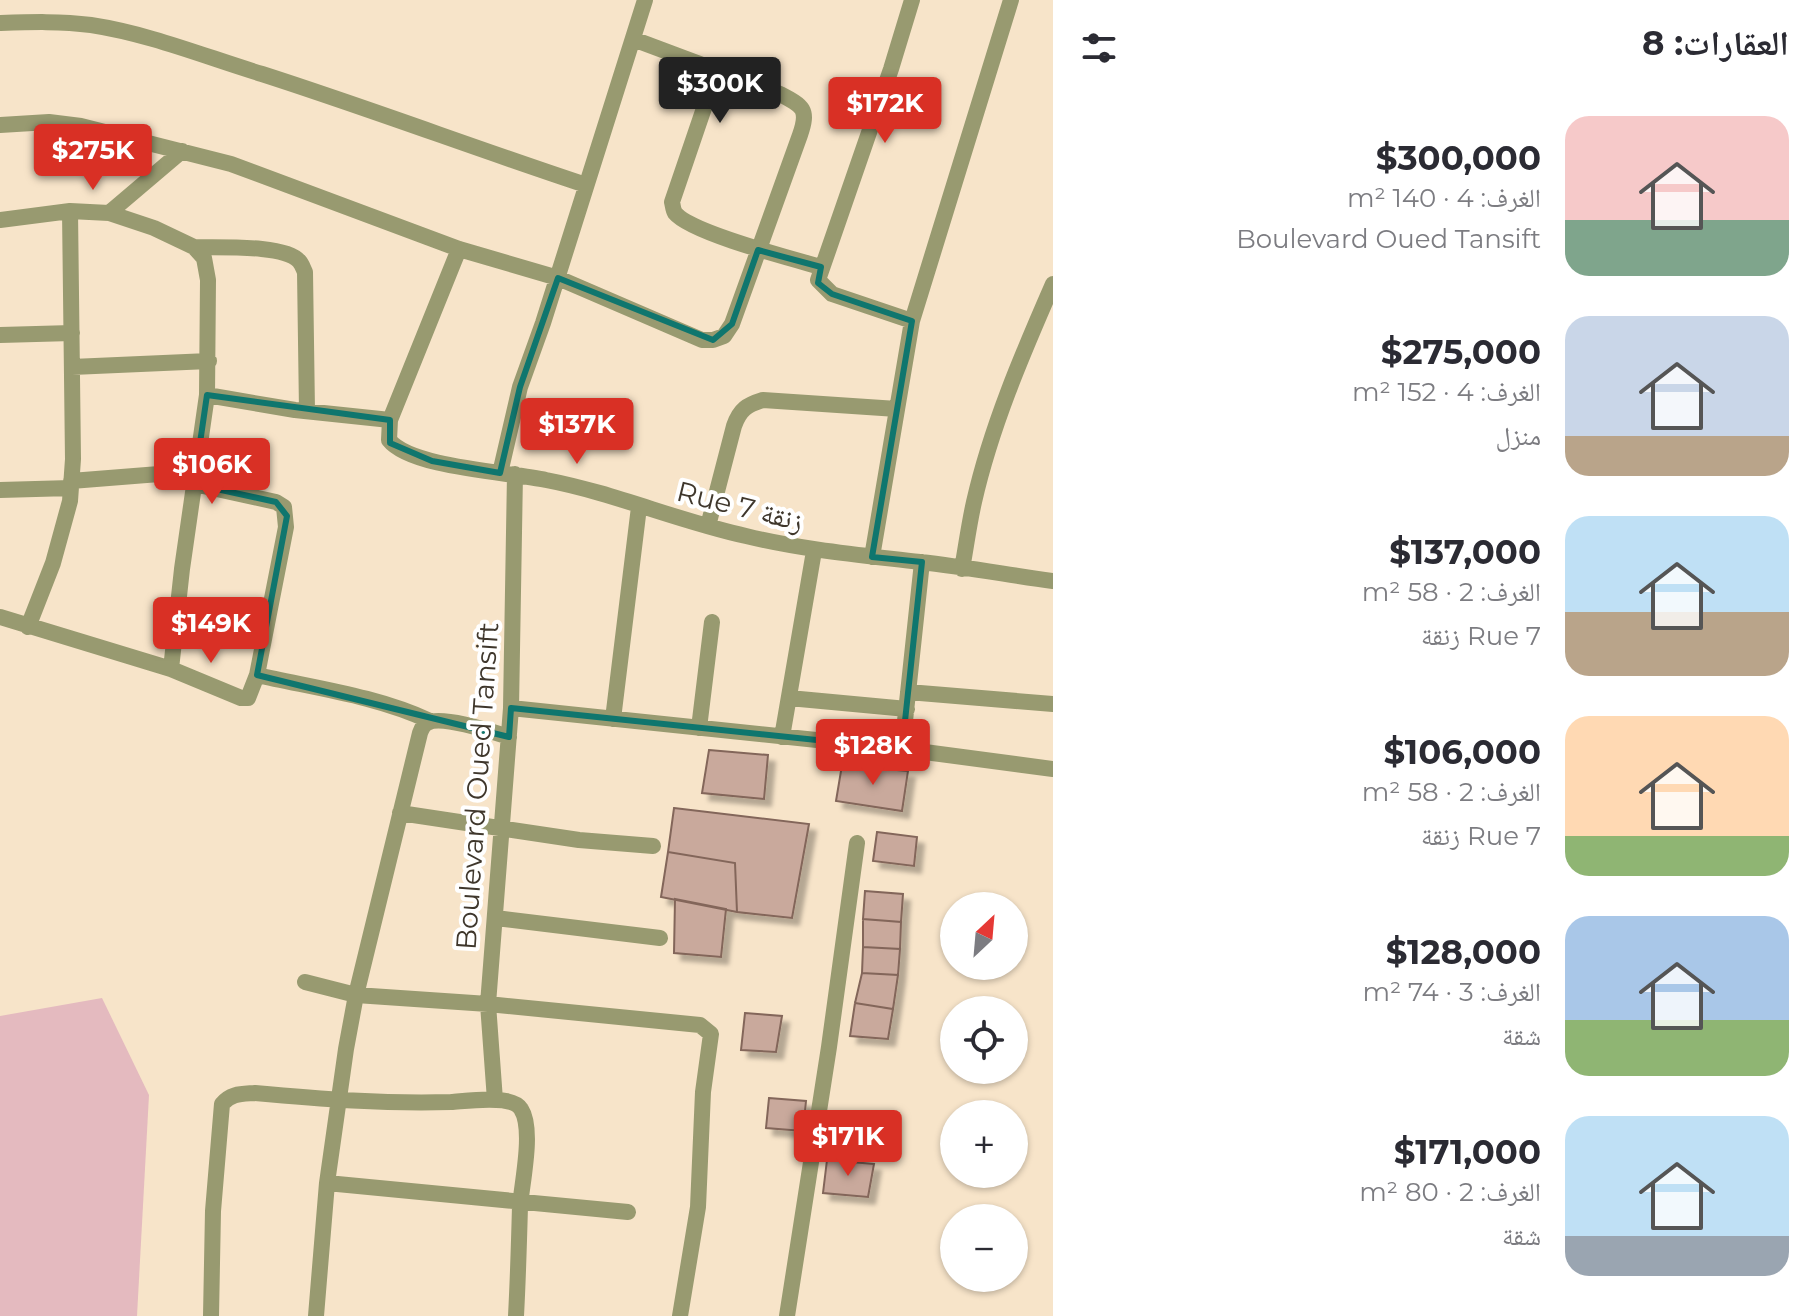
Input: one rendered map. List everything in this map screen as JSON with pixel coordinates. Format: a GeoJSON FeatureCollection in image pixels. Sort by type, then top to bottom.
{"type":"FeatureCollection","features":[{"type":"Feature","properties":{"kind":"street","name":"Boulevard Oued Tansift"},"geometry":{"type":"LineString","coordinates":[[495,1100],[488,1004],[511,708],[508,474],[520,387],[558,278],[645,0]]}},
{"type":"Feature","properties":{"kind":"street"},"geometry":{"type":"LineString","coordinates":[[912,0],[818,280],[832,294],[912,321]]}},
{"type":"Feature","properties":{"kind":"street"},"geometry":{"type":"LineString","coordinates":[[872,557],[912,321],[1011,0]]}},
{"type":"Feature","properties":{"kind":"street"},"geometry":{"type":"LineString","coordinates":[[0,23],[51,21],[94,26],[178,46],[586,185]]}},
{"type":"Feature","properties":{"kind":"street"},"geometry":{"type":"LineString","coordinates":[[0,125],[49,122],[81,126],[231,164],[459,249],[558,278],[680,332],[702,340],[713,340],[724,336],[732,324],[805,121],[804,112],[799,104],[780,94],[633,39]]}},
{"type":"Feature","properties":{"kind":"street"},"geometry":{"type":"LineString","coordinates":[[717,70],[672,202],[674,212],[684,221],[758,250],[821,267]]}},
{"type":"Feature","properties":{"kind":"street"},"geometry":{"type":"LineString","coordinates":[[109,213],[182,151]]}},
{"type":"Feature","properties":{"kind":"street"},"geometry":{"type":"LineString","coordinates":[[28,627],[53,563],[70,501],[70,211]]}},
{"type":"Feature","properties":{"kind":"street"},"geometry":{"type":"LineString","coordinates":[[0,220],[70,211],[109,213],[154,228],[194,247],[204,258],[208,280],[207,395],[171,669]]}},
{"type":"Feature","properties":{"kind":"street"},"geometry":{"type":"LineString","coordinates":[[194,247],[265,250],[299,260],[305,272],[307,411]]}},
{"type":"Feature","properties":{"kind":"street"},"geometry":{"type":"LineString","coordinates":[[207,395],[390,420],[459,249]]}},
{"type":"Feature","properties":{"kind":"street"},"geometry":{"type":"LineString","coordinates":[[962,569],[974,502],[998,420],[1053,284]]}},
{"type":"Feature","properties":{"kind":"street"},"geometry":{"type":"LineString","coordinates":[[0,335],[72,333]]}},
{"type":"Feature","properties":{"kind":"street"},"geometry":{"type":"LineString","coordinates":[[72,367],[209,361]]}},
{"type":"Feature","properties":{"kind":"street"},"geometry":{"type":"LineString","coordinates":[[708,526],[734,426],[739,413],[747,405],[763,400],[897,409]]}},
{"type":"Feature","properties":{"kind":"street","name":"Rue 7 زنقة"},"geometry":{"type":"LineString","coordinates":[[390,420],[389,440],[405,454],[592,490],[708,526],[814,551],[922,562],[1053,581]]}},
{"type":"Feature","properties":{"kind":"street"},"geometry":{"type":"LineString","coordinates":[[0,490],[196,478],[276,502],[284,507],[287,516],[257,675],[248,698],[241,698],[171,669],[0,618]]}},
{"type":"Feature","properties":{"kind":"street"},"geometry":{"type":"LineString","coordinates":[[613,719],[639,507]]}},
{"type":"Feature","properties":{"kind":"street"},"geometry":{"type":"LineString","coordinates":[[782,737],[814,551]]}},
{"type":"Feature","properties":{"kind":"street"},"geometry":{"type":"LineString","coordinates":[[902,749],[922,562]]}},
{"type":"Feature","properties":{"kind":"street"},"geometry":{"type":"LineString","coordinates":[[699,728],[712,622]]}},
{"type":"Feature","properties":{"kind":"street"},"geometry":{"type":"LineString","coordinates":[[257,675],[366,700],[414,713],[430,721],[509,737]]}},
{"type":"Feature","properties":{"kind":"street"},"geometry":{"type":"LineString","coordinates":[[908,692],[1053,704]]}},
{"type":"Feature","properties":{"kind":"street"},"geometry":{"type":"LineString","coordinates":[[789,698],[907,709]]}},
{"type":"Feature","properties":{"kind":"street"},"geometry":{"type":"LineString","coordinates":[[511,708],[902,749],[1053,769]]}},
{"type":"Feature","properties":{"kind":"street"},"geometry":{"type":"LineString","coordinates":[[316,1316],[327,1183],[356,995],[420,733],[430,721]]}},
{"type":"Feature","properties":{"kind":"street"},"geometry":{"type":"LineString","coordinates":[[400,813],[579,840],[653,846]]}},
{"type":"Feature","properties":{"kind":"street"},"geometry":{"type":"LineString","coordinates":[[787,1316],[857,843]]}},
{"type":"Feature","properties":{"kind":"street"},"geometry":{"type":"LineString","coordinates":[[496,918],[660,938]]}},
{"type":"Feature","properties":{"kind":"street"},"geometry":{"type":"LineString","coordinates":[[305,982],[356,995],[488,1004],[700,1025],[711,1034],[703,1092],[698,1207],[680,1316]]}},
{"type":"Feature","properties":{"kind":"street"},"geometry":{"type":"LineString","coordinates":[[211,1316],[213,1211],[222,1104],[237,1094],[255,1093],[422,1103],[495,1100],[515,1103],[520,1107],[525,1118],[526,1141],[516,1316]]}},
{"type":"Feature","properties":{"kind":"street"},"geometry":{"type":"LineString","coordinates":[[327,1183],[628,1212]]}},
{"type":"Feature","properties":{"kind":"highlighted area"},"geometry":{"type":"Polygon","coordinates":[[[758,250],[821,267],[818,283],[832,294],[912,321],[872,557],[922,562],[902,749],[511,708],[509,737],[257,675],[287,516],[276,502],[194,484],[207,395],[390,420],[390,443],[432,461],[500,473],[520,387],[558,278],[713,340],[732,324],[758,250]]]}},
{"type":"Feature","properties":{"kind":"shaded area"},"geometry":{"type":"Polygon","coordinates":[[[102,998],[149,1095],[137,1316],[0,1316],[0,1016],[102,998]]]}},
{"type":"Feature","properties":{"kind":"building"},"geometry":{"type":"Polygon","coordinates":[[[709,750],[768,755],[764,799],[702,793],[709,750]]]}},
{"type":"Feature","properties":{"kind":"building"},"geometry":{"type":"Polygon","coordinates":[[[842,765],[908,771],[902,811],[836,801],[842,765]]]}},
{"type":"Feature","properties":{"kind":"building"},"geometry":{"type":"Polygon","coordinates":[[[674,808],[809,824],[792,918],[737,912],[735,863],[668,852],[674,808]]]}},
{"type":"Feature","properties":{"kind":"building"},"geometry":{"type":"Polygon","coordinates":[[[877,832],[917,837],[914,866],[873,861],[877,832]]]}},
{"type":"Feature","properties":{"kind":"building"},"geometry":{"type":"Polygon","coordinates":[[[668,852],[735,863],[737,912],[661,897],[668,852]]]}},
{"type":"Feature","properties":{"kind":"building"},"geometry":{"type":"Polygon","coordinates":[[[865,891],[903,894],[901,922],[863,919],[865,891]]]}},
{"type":"Feature","properties":{"kind":"building"},"geometry":{"type":"Polygon","coordinates":[[[675,899],[726,909],[721,957],[674,953],[675,899]]]}},
{"type":"Feature","properties":{"kind":"building"},"geometry":{"type":"Polygon","coordinates":[[[863,919],[901,922],[900,949],[863,947],[863,919]]]}},
{"type":"Feature","properties":{"kind":"building"},"geometry":{"type":"Polygon","coordinates":[[[863,947],[900,949],[898,975],[862,973],[863,947]]]}},
{"type":"Feature","properties":{"kind":"building"},"geometry":{"type":"Polygon","coordinates":[[[862,973],[898,975],[893,1009],[855,1003],[862,973]]]}},
{"type":"Feature","properties":{"kind":"building"},"geometry":{"type":"Polygon","coordinates":[[[855,1003],[893,1009],[888,1039],[850,1036],[855,1003]]]}},
{"type":"Feature","properties":{"kind":"building"},"geometry":{"type":"Polygon","coordinates":[[[745,1013],[782,1016],[776,1052],[741,1050],[745,1013]]]}},
{"type":"Feature","properties":{"kind":"building"},"geometry":{"type":"Polygon","coordinates":[[[769,1098],[806,1101],[803,1131],[766,1128],[769,1098]]]}},
{"type":"Feature","properties":{"kind":"building"},"geometry":{"type":"Polygon","coordinates":[[[827,1160],[874,1164],[868,1197],[823,1193],[827,1160]]]}}]}
